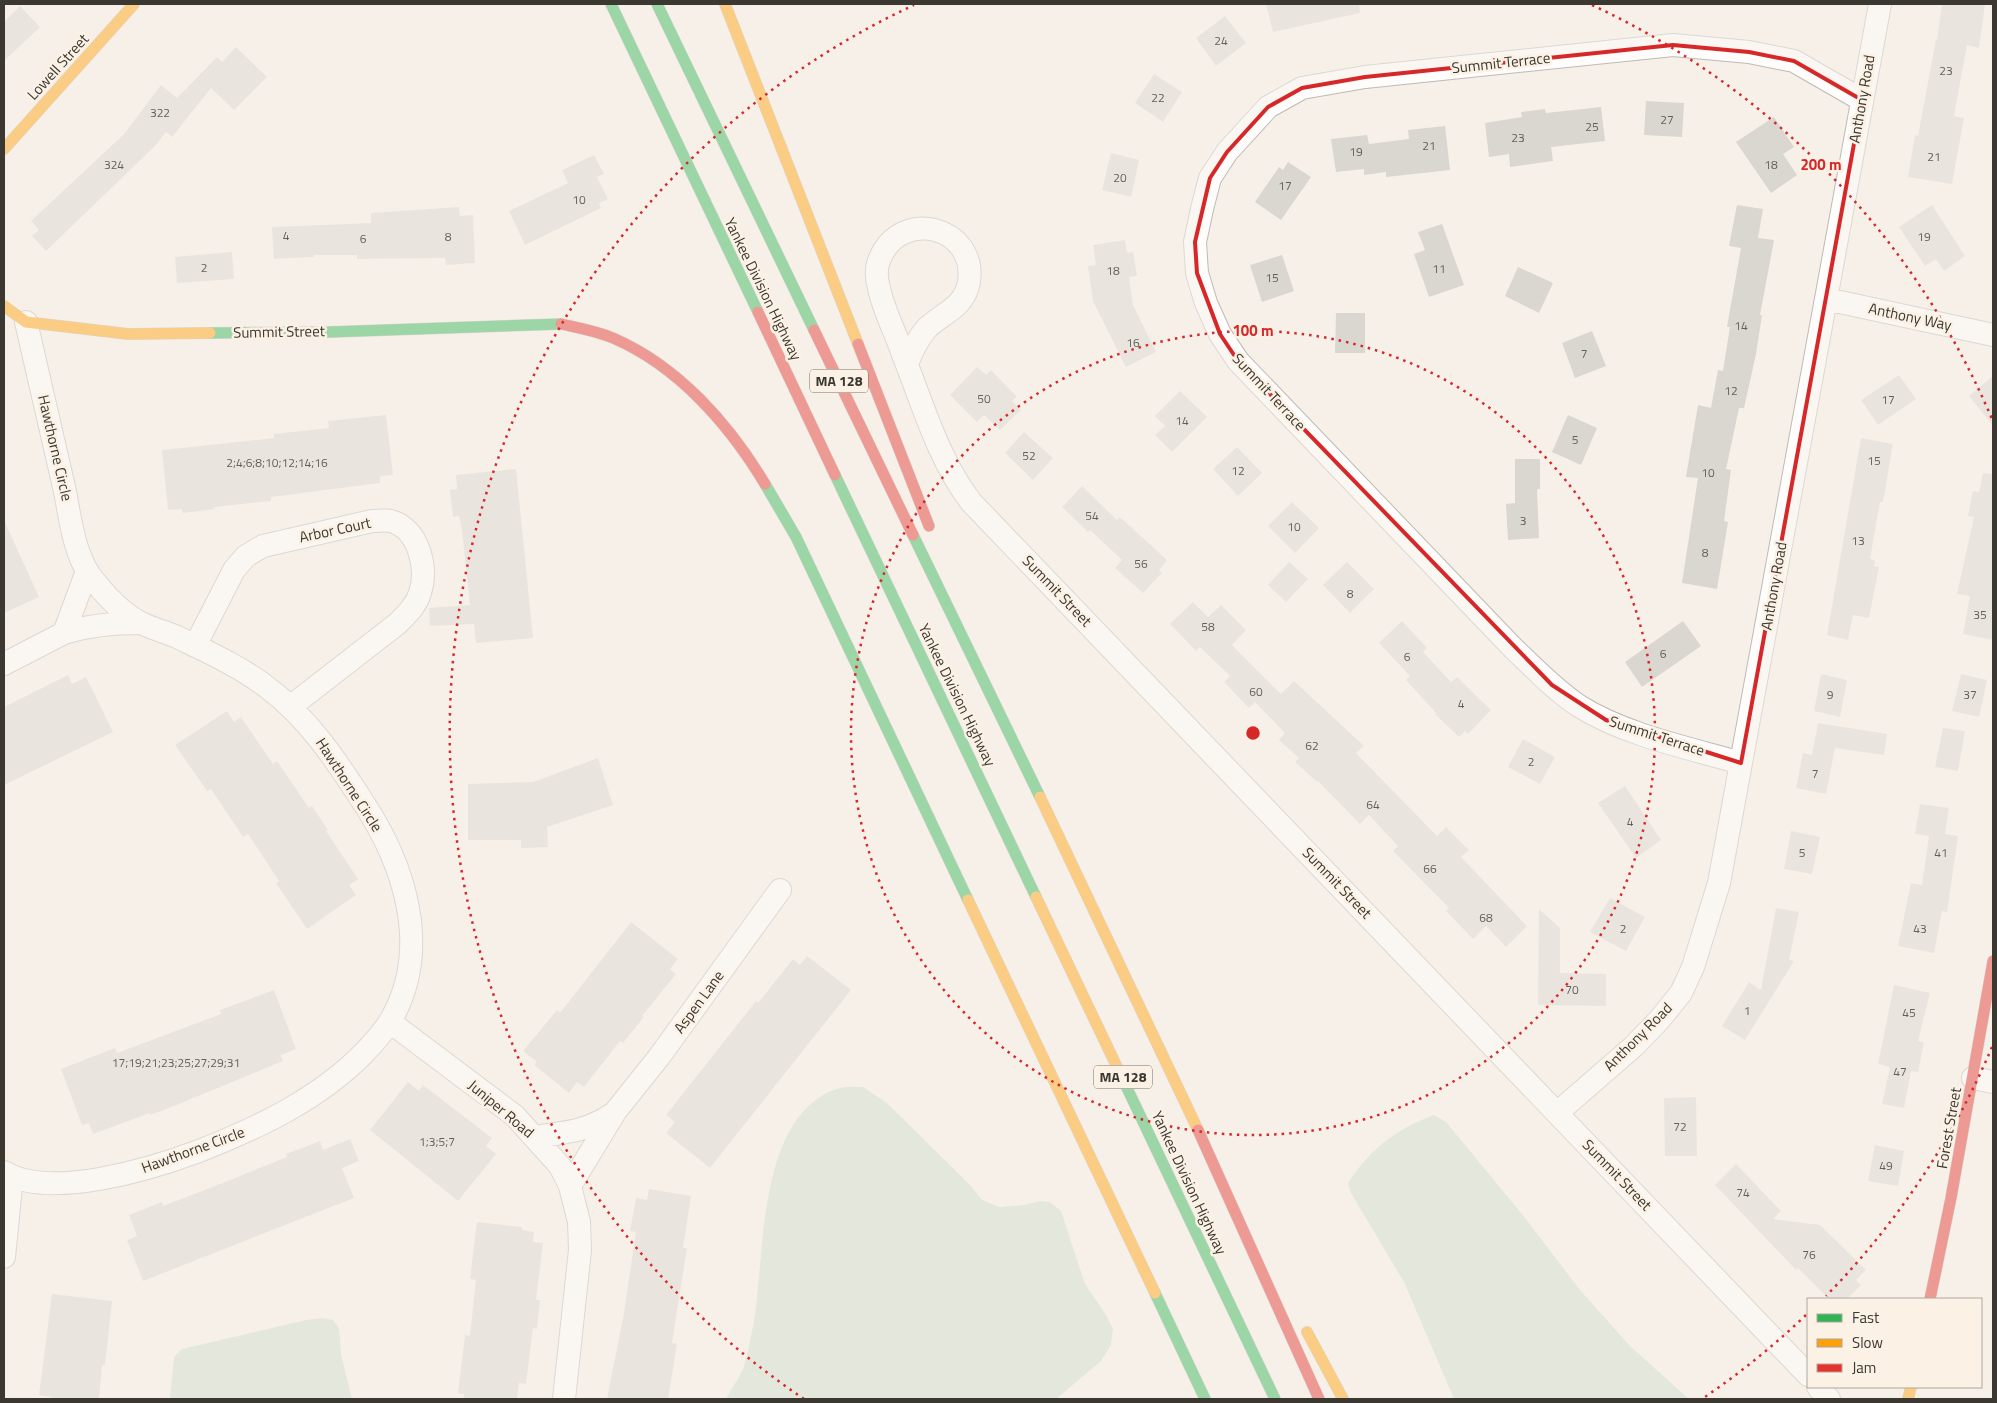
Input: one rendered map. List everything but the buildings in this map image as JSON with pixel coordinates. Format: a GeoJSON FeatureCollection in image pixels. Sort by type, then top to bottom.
{"type":"FeatureCollection","features":[{"type":"Feature","properties":{"kind":"main road","name":"Lowell Street"},"geometry":{"type":"LineString","coordinates":[[4,149],[134,4]]}},
{"type":"Feature","properties":{"kind":"main road","name":"Yankee Division Highway"},"geometry":{"type":"LineString","coordinates":[[612,4],[1275,1399]]}},
{"type":"Feature","properties":{"kind":"main road","name":"Yankee Division Highway"},"geometry":{"type":"LineString","coordinates":[[657,4],[942,591],[1265,1276],[1319,1399]]}},
{"type":"Feature","properties":{"kind":"main road"},"geometry":{"type":"LineString","coordinates":[[725,4],[846,320],[934,540]]}},
{"type":"Feature","properties":{"kind":"main road","name":"Summit Street"},"geometry":{"type":"LineString","coordinates":[[4,306],[26,322],[128,334],[329,332],[560,324],[590,330],[619,340],[652,360],[684,384],[724,424],[746,452],[796,536],[1205,1399]]}},
{"type":"Feature","properties":{"kind":"main road"},"geometry":{"type":"LineString","coordinates":[[960,604],[1021,758]]}},
{"type":"Feature","properties":{"kind":"main road","name":"Forest Street"},"geometry":{"type":"LineString","coordinates":[[1930,1298],[1951,1198],[1983,1080],[1993,961]]}},
{"type":"Feature","properties":{"kind":"main road"},"geometry":{"type":"LineString","coordinates":[[1204,1147],[1281,1286]]}},
{"type":"Feature","properties":{"kind":"main road"},"geometry":{"type":"LineString","coordinates":[[1300,1320],[1343,1399]]}},
{"type":"Feature","properties":{"kind":"street","name":"Anthony Road"},"geometry":{"type":"LineString","coordinates":[[1557,1112],[1634,1046],[1660,1020],[1681,993],[1693,967],[1719,883],[1880,4]]}},
{"type":"Feature","properties":{"kind":"street","name":"Summit Terrace"},"geometry":{"type":"LineString","coordinates":[[1741,763],[1641,733],[1606,720],[1572,700],[1552,685],[1513,648],[1238,361],[1220,334],[1206,303],[1197,273],[1195,242],[1210,178],[1227,152],[1268,107],[1302,88],[1365,76],[1672,45],[1749,52],[1794,61],[1862,100]]}},
{"type":"Feature","properties":{"kind":"street","name":"Summit Street"},"geometry":{"type":"LineString","coordinates":[[907,364],[920,336],[954,309],[964,297],[969,282],[969,266],[964,252],[954,239],[941,231],[926,228],[911,229],[897,236],[886,246],[879,260],[876,275],[879,290],[907,364],[945,459],[959,487],[971,502],[1807,1374]]}},
{"type":"Feature","properties":{"kind":"street","name":"Anthony Way"},"geometry":{"type":"LineString","coordinates":[[1826,299],[1993,335]]}},
{"type":"Feature","properties":{"kind":"street","name":"Hawthorne Circle"},"geometry":{"type":"LineString","coordinates":[[8,1174],[28,1181],[50,1184],[82,1181],[145,1169],[258,1127],[315,1094],[359,1058],[376,1040],[390,1022],[405,988],[411,951],[410,920],[406,893],[397,864],[373,817],[342,770],[306,722],[266,686],[220,658],[141,623],[112,601],[87,571],[73,530],[26,322]]}},
{"type":"Feature","properties":{"kind":"street","name":"Arbor Court"},"geometry":{"type":"LineString","coordinates":[[195,646],[234,570],[246,556],[263,546],[372,521],[390,521],[405,528],[414,539],[422,556],[420,593],[411,610],[397,624],[290,707]]}},
{"type":"Feature","properties":{"kind":"street"},"geometry":{"type":"LineString","coordinates":[[64,633],[87,571]]}},
{"type":"Feature","properties":{"kind":"street","name":"Hawthorne Circle"},"geometry":{"type":"LineString","coordinates":[[4,664],[64,633],[95,625],[141,623]]}},
{"type":"Feature","properties":{"kind":"street","name":"Aspen Lane"},"geometry":{"type":"LineString","coordinates":[[570,1186],[615,1112],[654,1064],[780,890]]}},
{"type":"Feature","properties":{"kind":"street","name":"Juniper Road"},"geometry":{"type":"LineString","coordinates":[[390,1022],[515,1116],[560,1166],[570,1186],[579,1222],[580,1250],[564,1399]]}},
{"type":"Feature","properties":{"kind":"street","name":"Aspen Lane"},"geometry":{"type":"LineString","coordinates":[[535,1137],[582,1130],[597,1124],[615,1112]]}},
{"type":"Feature","properties":{"kind":"street"},"geometry":{"type":"LineString","coordinates":[[4,1257],[8,1174]]}},
{"type":"Feature","properties":{"kind":"street"},"geometry":{"type":"LineString","coordinates":[[1819,1388],[1829,1399]]}},
{"type":"Feature","properties":{"kind":"highlighted area"},"geometry":{"type":"Polygon","coordinates":[[[1673,45],[1749,52],[1794,61],[1862,100],[1741,763],[1606,720],[1552,685],[1238,361],[1220,334],[1197,273],[1195,242],[1210,178],[1227,152],[1268,107],[1302,88],[1365,77],[1673,45]]]}},
{"type":"Feature","properties":{"kind":"green space"},"geometry":{"type":"Polygon","coordinates":[[[863,1087],[888,1104],[971,1186],[982,1200],[999,1207],[1024,1205],[1040,1201],[1050,1202],[1061,1211],[1085,1284],[1113,1329],[1111,1345],[1101,1361],[1056,1399],[726,1399],[742,1370],[754,1321],[764,1224],[770,1188],[779,1155],[793,1125],[813,1102],[840,1088],[863,1087]]]}},
{"type":"Feature","properties":{"kind":"green space"},"geometry":{"type":"Polygon","coordinates":[[[1434,1115],[1446,1122],[1522,1214],[1580,1290],[1630,1346],[1689,1399],[1454,1399],[1404,1282],[1351,1193],[1348,1183],[1375,1150],[1385,1142],[1407,1127],[1434,1115]]]}},
{"type":"Feature","properties":{"kind":"green space"},"geometry":{"type":"Polygon","coordinates":[[[322,1318],[333,1320],[339,1328],[341,1354],[352,1399],[170,1399],[174,1357],[182,1349],[306,1320],[322,1318]]]}},
{"type":"Feature","properties":{"kind":"traffic: fast"},"geometry":{"type":"LineString","coordinates":[[611,4],[758,312]]}},
{"type":"Feature","properties":{"kind":"traffic: fast"},"geometry":{"type":"LineString","coordinates":[[657,4],[814,330]]}},
{"type":"Feature","properties":{"kind":"traffic: fast"},"geometry":{"type":"LineString","coordinates":[[210,333],[329,332],[561,324]]}},
{"type":"Feature","properties":{"kind":"traffic: fast"},"geometry":{"type":"LineString","coordinates":[[835,475],[1036,897]]}},
{"type":"Feature","properties":{"kind":"traffic: fast"},"geometry":{"type":"LineString","coordinates":[[765,484],[796,537],[968,900]]}},
{"type":"Feature","properties":{"kind":"traffic: fast"},"geometry":{"type":"LineString","coordinates":[[913,535],[1040,797]]}},
{"type":"Feature","properties":{"kind":"traffic: fast"},"geometry":{"type":"LineString","coordinates":[[1117,1067],[1275,1399]]}},
{"type":"Feature","properties":{"kind":"traffic: fast"},"geometry":{"type":"LineString","coordinates":[[1155,1293],[1205,1399]]}},
{"type":"Feature","properties":{"kind":"traffic: slow"},"geometry":{"type":"LineString","coordinates":[[4,149],[134,4]]}},
{"type":"Feature","properties":{"kind":"traffic: slow"},"geometry":{"type":"LineString","coordinates":[[725,4],[858,344]]}},
{"type":"Feature","properties":{"kind":"traffic: slow"},"geometry":{"type":"LineString","coordinates":[[4,306],[26,322],[128,334],[210,333]]}},
{"type":"Feature","properties":{"kind":"traffic: slow"},"geometry":{"type":"LineString","coordinates":[[1040,797],[1198,1130]]}},
{"type":"Feature","properties":{"kind":"traffic: slow"},"geometry":{"type":"LineString","coordinates":[[1036,897],[1117,1067]]}},
{"type":"Feature","properties":{"kind":"traffic: slow"},"geometry":{"type":"LineString","coordinates":[[968,900],[1155,1293]]}},
{"type":"Feature","properties":{"kind":"traffic: slow"},"geometry":{"type":"LineString","coordinates":[[1307,1332],[1343,1399]]}},
{"type":"Feature","properties":{"kind":"traffic: slow"},"geometry":{"type":"LineString","coordinates":[[1908,1399],[1911,1388]]}},
{"type":"Feature","properties":{"kind":"traffic: jam"},"geometry":{"type":"LineString","coordinates":[[758,312],[835,475]]}},
{"type":"Feature","properties":{"kind":"traffic: jam"},"geometry":{"type":"LineString","coordinates":[[561,324],[613,338],[659,364],[700,399],[718,419],[751,462],[765,484]]}},
{"type":"Feature","properties":{"kind":"traffic: jam"},"geometry":{"type":"LineString","coordinates":[[814,330],[913,535]]}},
{"type":"Feature","properties":{"kind":"traffic: jam"},"geometry":{"type":"LineString","coordinates":[[858,344],[929,526]]}},
{"type":"Feature","properties":{"kind":"traffic: jam"},"geometry":{"type":"LineString","coordinates":[[1930,1298],[1951,1198],[1993,961]]}},
{"type":"Feature","properties":{"kind":"traffic: jam"},"geometry":{"type":"LineString","coordinates":[[1198,1130],[1319,1399]]}}]}
